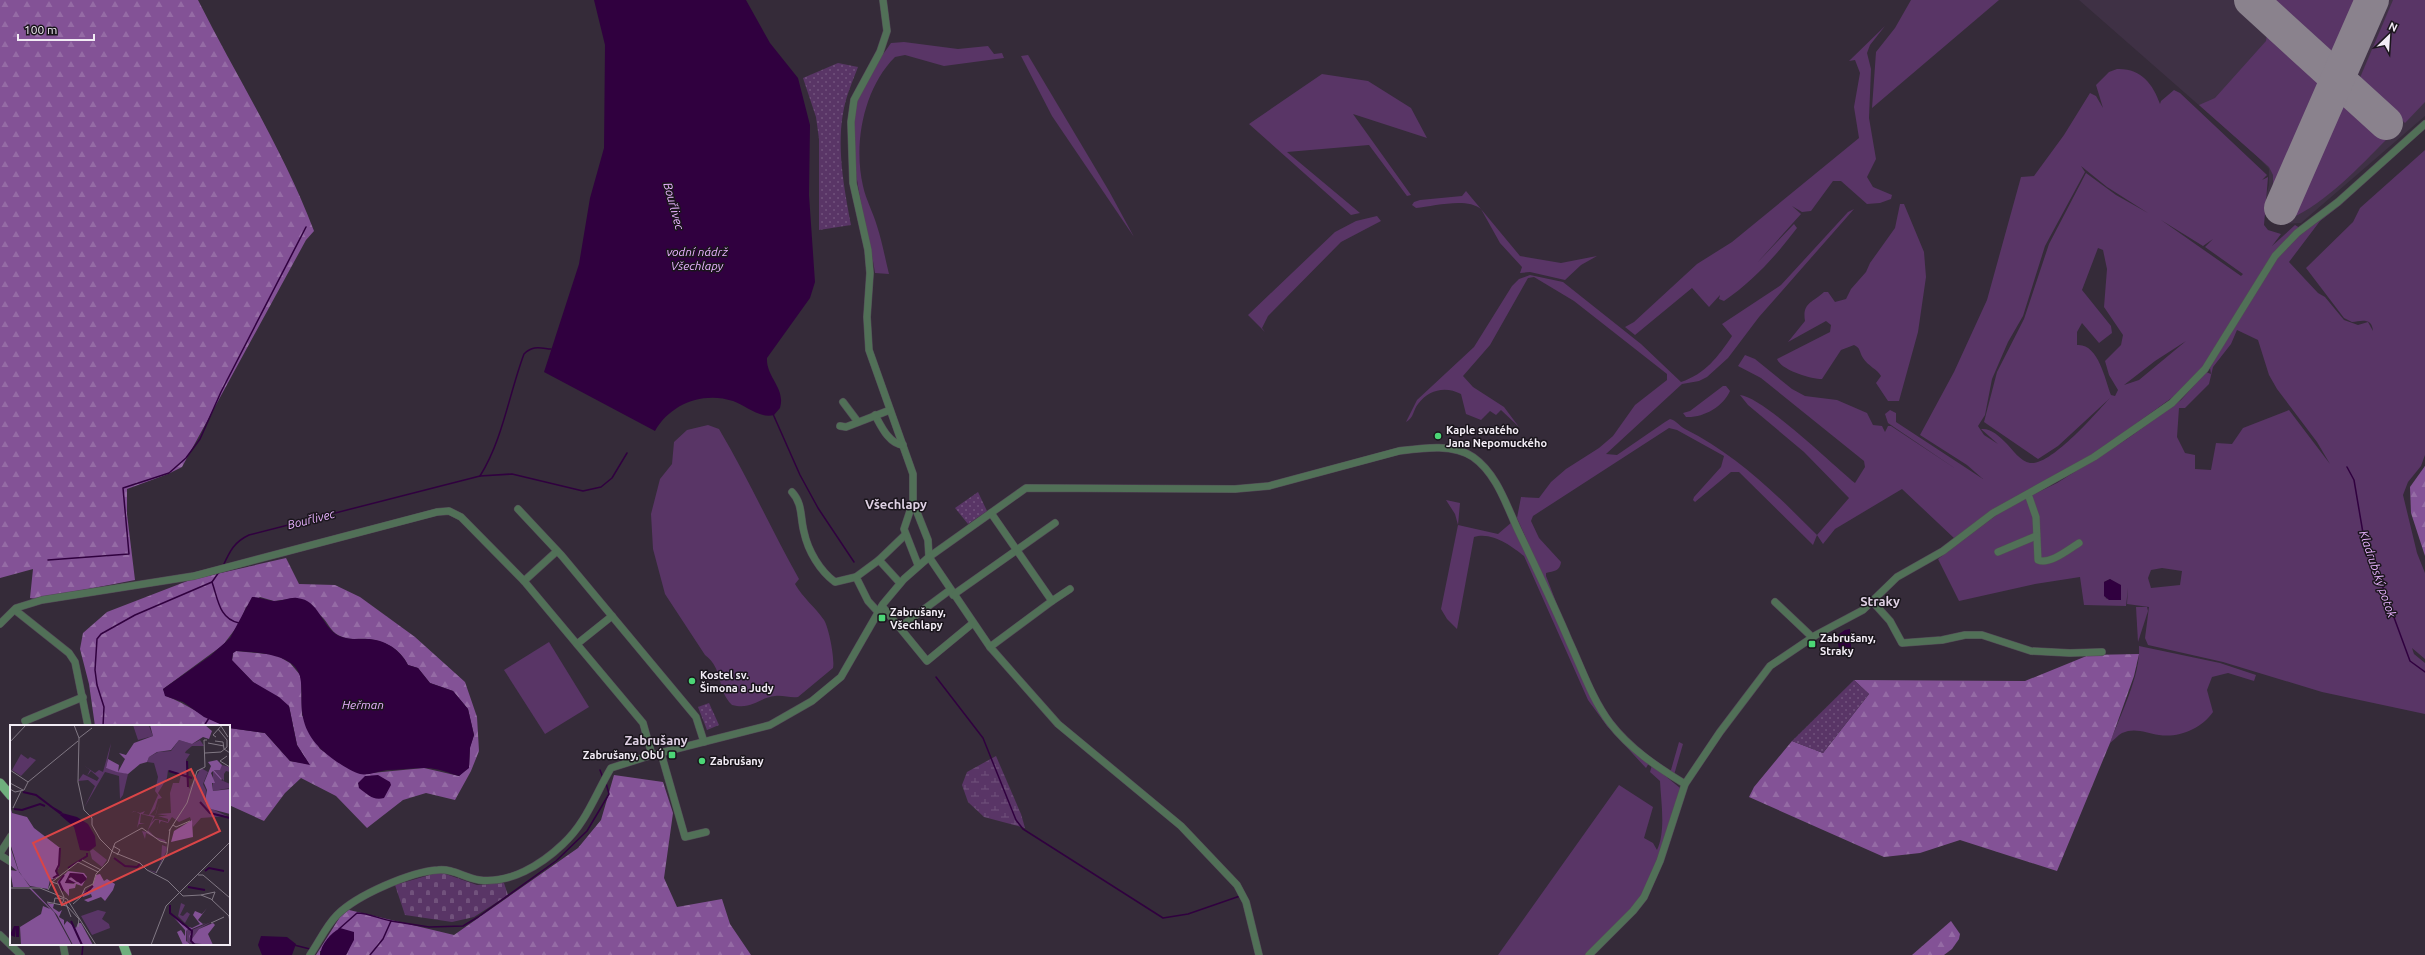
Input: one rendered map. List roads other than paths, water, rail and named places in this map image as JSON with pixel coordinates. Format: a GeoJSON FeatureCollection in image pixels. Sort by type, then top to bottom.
{"type":"FeatureCollection","features":[{"type":"Feature","properties":{"kind":"main road"},"geometry":{"type":"LineString","coordinates":[[0,783],[10,795]]}},
{"type":"Feature","properties":{"kind":"main road"},"geometry":{"type":"LineString","coordinates":[[123,945],[127,955]]}},
{"type":"Feature","properties":{"kind":"street"},"geometry":{"type":"LineString","coordinates":[[883,0],[887,32],[880,52],[854,100],[851,122],[853,183],[868,250],[870,273],[867,316],[868,350],[913,474],[913,502],[905,524],[905,535],[918,565]]}},
{"type":"Feature","properties":{"kind":"street"},"geometry":{"type":"LineString","coordinates":[[1589,955],[1633,911],[1644,897],[1660,861],[1685,784],[1720,732],[1770,666],[1812,637],[1863,610],[1897,577],[1943,551],[1993,512],[2094,457],[2172,403],[2205,369],[2275,256],[2297,233],[2344,197],[2425,124]]}},
{"type":"Feature","properties":{"kind":"street"},"geometry":{"type":"LineString","coordinates":[[843,402],[858,422]]}},
{"type":"Feature","properties":{"kind":"street"},"geometry":{"type":"LineString","coordinates":[[840,426],[846,427],[890,410]]}},
{"type":"Feature","properties":{"kind":"street"},"geometry":{"type":"LineString","coordinates":[[876,415],[889,437],[898,445],[903,445]]}},
{"type":"Feature","properties":{"kind":"street"},"geometry":{"type":"LineString","coordinates":[[310,955],[336,916],[348,905],[392,883],[438,870],[447,870],[479,880],[505,878],[523,872],[563,844],[582,823],[611,768],[652,755],[770,725],[830,688],[849,666],[880,610],[900,583],[928,557],[1026,488],[1235,489],[1269,486],[1399,451],[1420,448],[1449,449],[1467,453],[1482,465],[1496,484],[1547,591],[1595,698],[1610,722],[1632,747],[1661,770],[1685,784]]}},
{"type":"Feature","properties":{"kind":"street"},"geometry":{"type":"LineString","coordinates":[[792,492],[800,500],[804,535],[815,559],[826,575],[835,582],[856,577],[879,560],[905,535]]}},
{"type":"Feature","properties":{"kind":"street"},"geometry":{"type":"LineString","coordinates":[[2028,494],[2036,518],[2036,556],[2040,561],[2060,555],[2079,543]]}},
{"type":"Feature","properties":{"kind":"street"},"geometry":{"type":"LineString","coordinates":[[913,502],[928,540],[928,557],[990,647],[1058,724],[1181,826],[1237,885],[1246,902],[1259,955]]}},
{"type":"Feature","properties":{"kind":"street"},"geometry":{"type":"LineString","coordinates":[[518,509],[557,551],[696,717],[704,742]]}},
{"type":"Feature","properties":{"kind":"street"},"geometry":{"type":"LineString","coordinates":[[0,624],[14,610],[42,600],[194,576],[437,512],[449,511],[469,524],[524,581],[643,723],[652,755]]}},
{"type":"Feature","properties":{"kind":"street"},"geometry":{"type":"LineString","coordinates":[[991,513],[1052,601]]}},
{"type":"Feature","properties":{"kind":"street"},"geometry":{"type":"LineString","coordinates":[[900,627],[1017,550],[1055,523]]}},
{"type":"Feature","properties":{"kind":"street"},"geometry":{"type":"LineString","coordinates":[[1998,552],[2036,536]]}},
{"type":"Feature","properties":{"kind":"street"},"geometry":{"type":"LineString","coordinates":[[524,581],[557,551]]}},
{"type":"Feature","properties":{"kind":"street"},"geometry":{"type":"LineString","coordinates":[[879,560],[900,583]]}},
{"type":"Feature","properties":{"kind":"street"},"geometry":{"type":"LineString","coordinates":[[856,577],[868,601],[900,627],[927,661],[973,623]]}},
{"type":"Feature","properties":{"kind":"street"},"geometry":{"type":"LineString","coordinates":[[990,647],[1070,589]]}},
{"type":"Feature","properties":{"kind":"street"},"geometry":{"type":"LineString","coordinates":[[1872,601],[1890,621],[1902,644],[1942,640],[1965,635],[1982,635],[2031,651],[2070,653],[2102,652]]}},
{"type":"Feature","properties":{"kind":"street"},"geometry":{"type":"LineString","coordinates":[[1775,602],[1812,637]]}},
{"type":"Feature","properties":{"kind":"street"},"geometry":{"type":"LineString","coordinates":[[14,610],[70,654],[76,662],[88,725]]}},
{"type":"Feature","properties":{"kind":"street"},"geometry":{"type":"LineString","coordinates":[[576,644],[612,616]]}},
{"type":"Feature","properties":{"kind":"street"},"geometry":{"type":"LineString","coordinates":[[25,721],[83,697]]}},
{"type":"Feature","properties":{"kind":"street"},"geometry":{"type":"LineString","coordinates":[[661,753],[685,838],[706,832]]}},
{"type":"Feature","properties":{"kind":"street"},"geometry":{"type":"LineString","coordinates":[[10,838],[0,854],[10,861]]}},
{"type":"Feature","properties":{"kind":"street"},"geometry":{"type":"LineString","coordinates":[[0,935],[10,941]]}},
{"type":"Feature","properties":{"kind":"street"},"geometry":{"type":"LineString","coordinates":[[16,945],[20,955]]}},
{"type":"Feature","properties":{"kind":"street"},"geometry":{"type":"LineString","coordinates":[[63,945],[64,955]]}},
{"type":"Feature","properties":{"kind":"water","name":"vodní nádrž Všechlapy"},"geometry":{"type":"Polygon","coordinates":[[[594,0],[746,0],[770,43],[798,78],[810,125],[809,195],[815,282],[810,298],[767,358],[769,371],[778,388],[781,401],[780,408],[774,415],[763,415],[738,403],[722,398],[699,399],[678,407],[661,422],[655,431],[544,372],[579,264],[590,198],[604,148],[605,45],[594,0]]]}},
{"type":"Feature","properties":{"kind":"water"},"geometry":{"type":"Polygon","coordinates":[[[2110,579],[2121,585],[2121,600],[2109,600],[2104,596],[2104,582],[2110,579]]]}},
{"type":"Feature","properties":{"kind":"water","name":"Heřman"},"geometry":{"type":"Polygon","coordinates":[[[252,597],[273,601],[297,598],[305,600],[311,604],[328,627],[339,636],[349,639],[373,639],[391,646],[401,654],[408,665],[418,668],[430,683],[453,691],[468,709],[474,735],[470,748],[469,768],[459,776],[433,768],[387,770],[370,774],[360,774],[350,770],[327,755],[319,747],[307,730],[302,713],[301,683],[298,671],[288,662],[269,655],[236,651],[233,653],[232,660],[253,682],[279,697],[289,706],[297,745],[310,765],[290,761],[265,733],[230,728],[230,725],[222,725],[204,717],[183,702],[165,696],[163,689],[210,656],[230,638],[252,597]]]}},
{"type":"Feature","properties":{"kind":"water"},"geometry":{"type":"Polygon","coordinates":[[[1850,629],[1851,648],[1839,648],[1836,636],[1845,630],[1850,629]]]}},
{"type":"Feature","properties":{"kind":"water"},"geometry":{"type":"Polygon","coordinates":[[[378,775],[390,782],[391,785],[384,798],[380,799],[373,798],[368,795],[359,788],[358,783],[365,776],[378,775]]]}},
{"type":"Feature","properties":{"kind":"water"},"geometry":{"type":"Polygon","coordinates":[[[340,928],[354,932],[354,940],[346,955],[320,955],[322,947],[327,939],[340,928]]]}},
{"type":"Feature","properties":{"kind":"water"},"geometry":{"type":"Polygon","coordinates":[[[261,936],[287,937],[296,944],[292,955],[262,955],[258,945],[261,936]]]}},
{"type":"Feature","properties":{"kind":"waterway"},"geometry":{"type":"LineString","coordinates":[[48,560],[129,554],[123,488],[169,473],[186,458],[200,439],[221,392],[306,227]]}},
{"type":"Feature","properties":{"kind":"waterway"},"geometry":{"type":"LineString","coordinates":[[480,476],[488,462],[500,432],[524,354],[530,349],[534,348],[551,349]]}},
{"type":"Feature","properties":{"kind":"waterway"},"geometry":{"type":"LineString","coordinates":[[773,414],[800,475],[818,508],[854,562]]}},
{"type":"Feature","properties":{"kind":"waterway","name":"Bouřlivec"},"geometry":{"type":"LineString","coordinates":[[223,566],[236,544],[249,535],[480,476],[512,474],[583,491],[601,487],[612,478],[627,453]]}},
{"type":"Feature","properties":{"kind":"waterway","name":"Kladrubský potok"},"geometry":{"type":"LineString","coordinates":[[2347,467],[2354,480],[2363,533],[2410,661],[2425,672]]}},
{"type":"Feature","properties":{"kind":"waterway","name":"Bouřlivec"},"geometry":{"type":"LineString","coordinates":[[103,725],[104,707],[97,685],[95,670],[97,639],[101,634],[135,615],[212,582],[219,572]]}},
{"type":"Feature","properties":{"kind":"waterway"},"geometry":{"type":"LineString","coordinates":[[212,582],[223,613],[232,621],[239,623]]}},
{"type":"Feature","properties":{"kind":"waterway"},"geometry":{"type":"LineString","coordinates":[[936,677],[983,738],[1016,820],[1023,829],[1163,918],[1188,914],[1240,896]]}},
{"type":"Feature","properties":{"kind":"waterway"},"geometry":{"type":"LineString","coordinates":[[205,725],[209,718]]}},
{"type":"Feature","properties":{"kind":"waterway"},"geometry":{"type":"LineString","coordinates":[[600,770],[603,778]]}},
{"type":"Feature","properties":{"kind":"waterway"},"geometry":{"type":"LineString","coordinates":[[370,955],[383,939],[391,921],[429,927],[463,926],[478,917],[556,861],[587,831],[609,794],[606,783]]}},
{"type":"Feature","properties":{"kind":"waterway"},"geometry":{"type":"LineString","coordinates":[[339,929],[357,913],[391,921]]}},
{"type":"Feature","properties":{"kind":"waterway","name":"Bouřlivec"},"geometry":{"type":"LineString","coordinates":[[82,955],[83,945]]}},
{"type":"Feature","properties":{"kind":"waterway"},"geometry":{"type":"LineString","coordinates":[[294,945],[310,949]]}},
{"type":"Feature","properties":{"kind":"place","name":"Kaple svatého Jana Nepomuckého"},"geometry":{"type":"Point","coordinates":[1438,436]}},
{"type":"Feature","properties":{"kind":"place","name":"Zabrušany, Všechlapy"},"geometry":{"type":"Point","coordinates":[882,618]}},
{"type":"Feature","properties":{"kind":"place","name":"Zabrušany, Straky"},"geometry":{"type":"Point","coordinates":[1812,644]}},
{"type":"Feature","properties":{"kind":"place","name":"Kostel sv. Šimona a Judy"},"geometry":{"type":"Point","coordinates":[692,681]}},
{"type":"Feature","properties":{"kind":"place","name":"Zabrušany, ObÚ"},"geometry":{"type":"Point","coordinates":[672,755]}},
{"type":"Feature","properties":{"kind":"place","name":"Zabrušany"},"geometry":{"type":"Point","coordinates":[702,761]}},
{"type":"Feature","properties":{"kind":"district","name":"Všechlapy"},"geometry":{"type":"Point","coordinates":[896,504]}},
{"type":"Feature","properties":{"kind":"district","name":"Straky"},"geometry":{"type":"Point","coordinates":[1880,601]}},
{"type":"Feature","properties":{"kind":"district","name":"Zabrušany"},"geometry":{"type":"Point","coordinates":[656,740]}}]}
